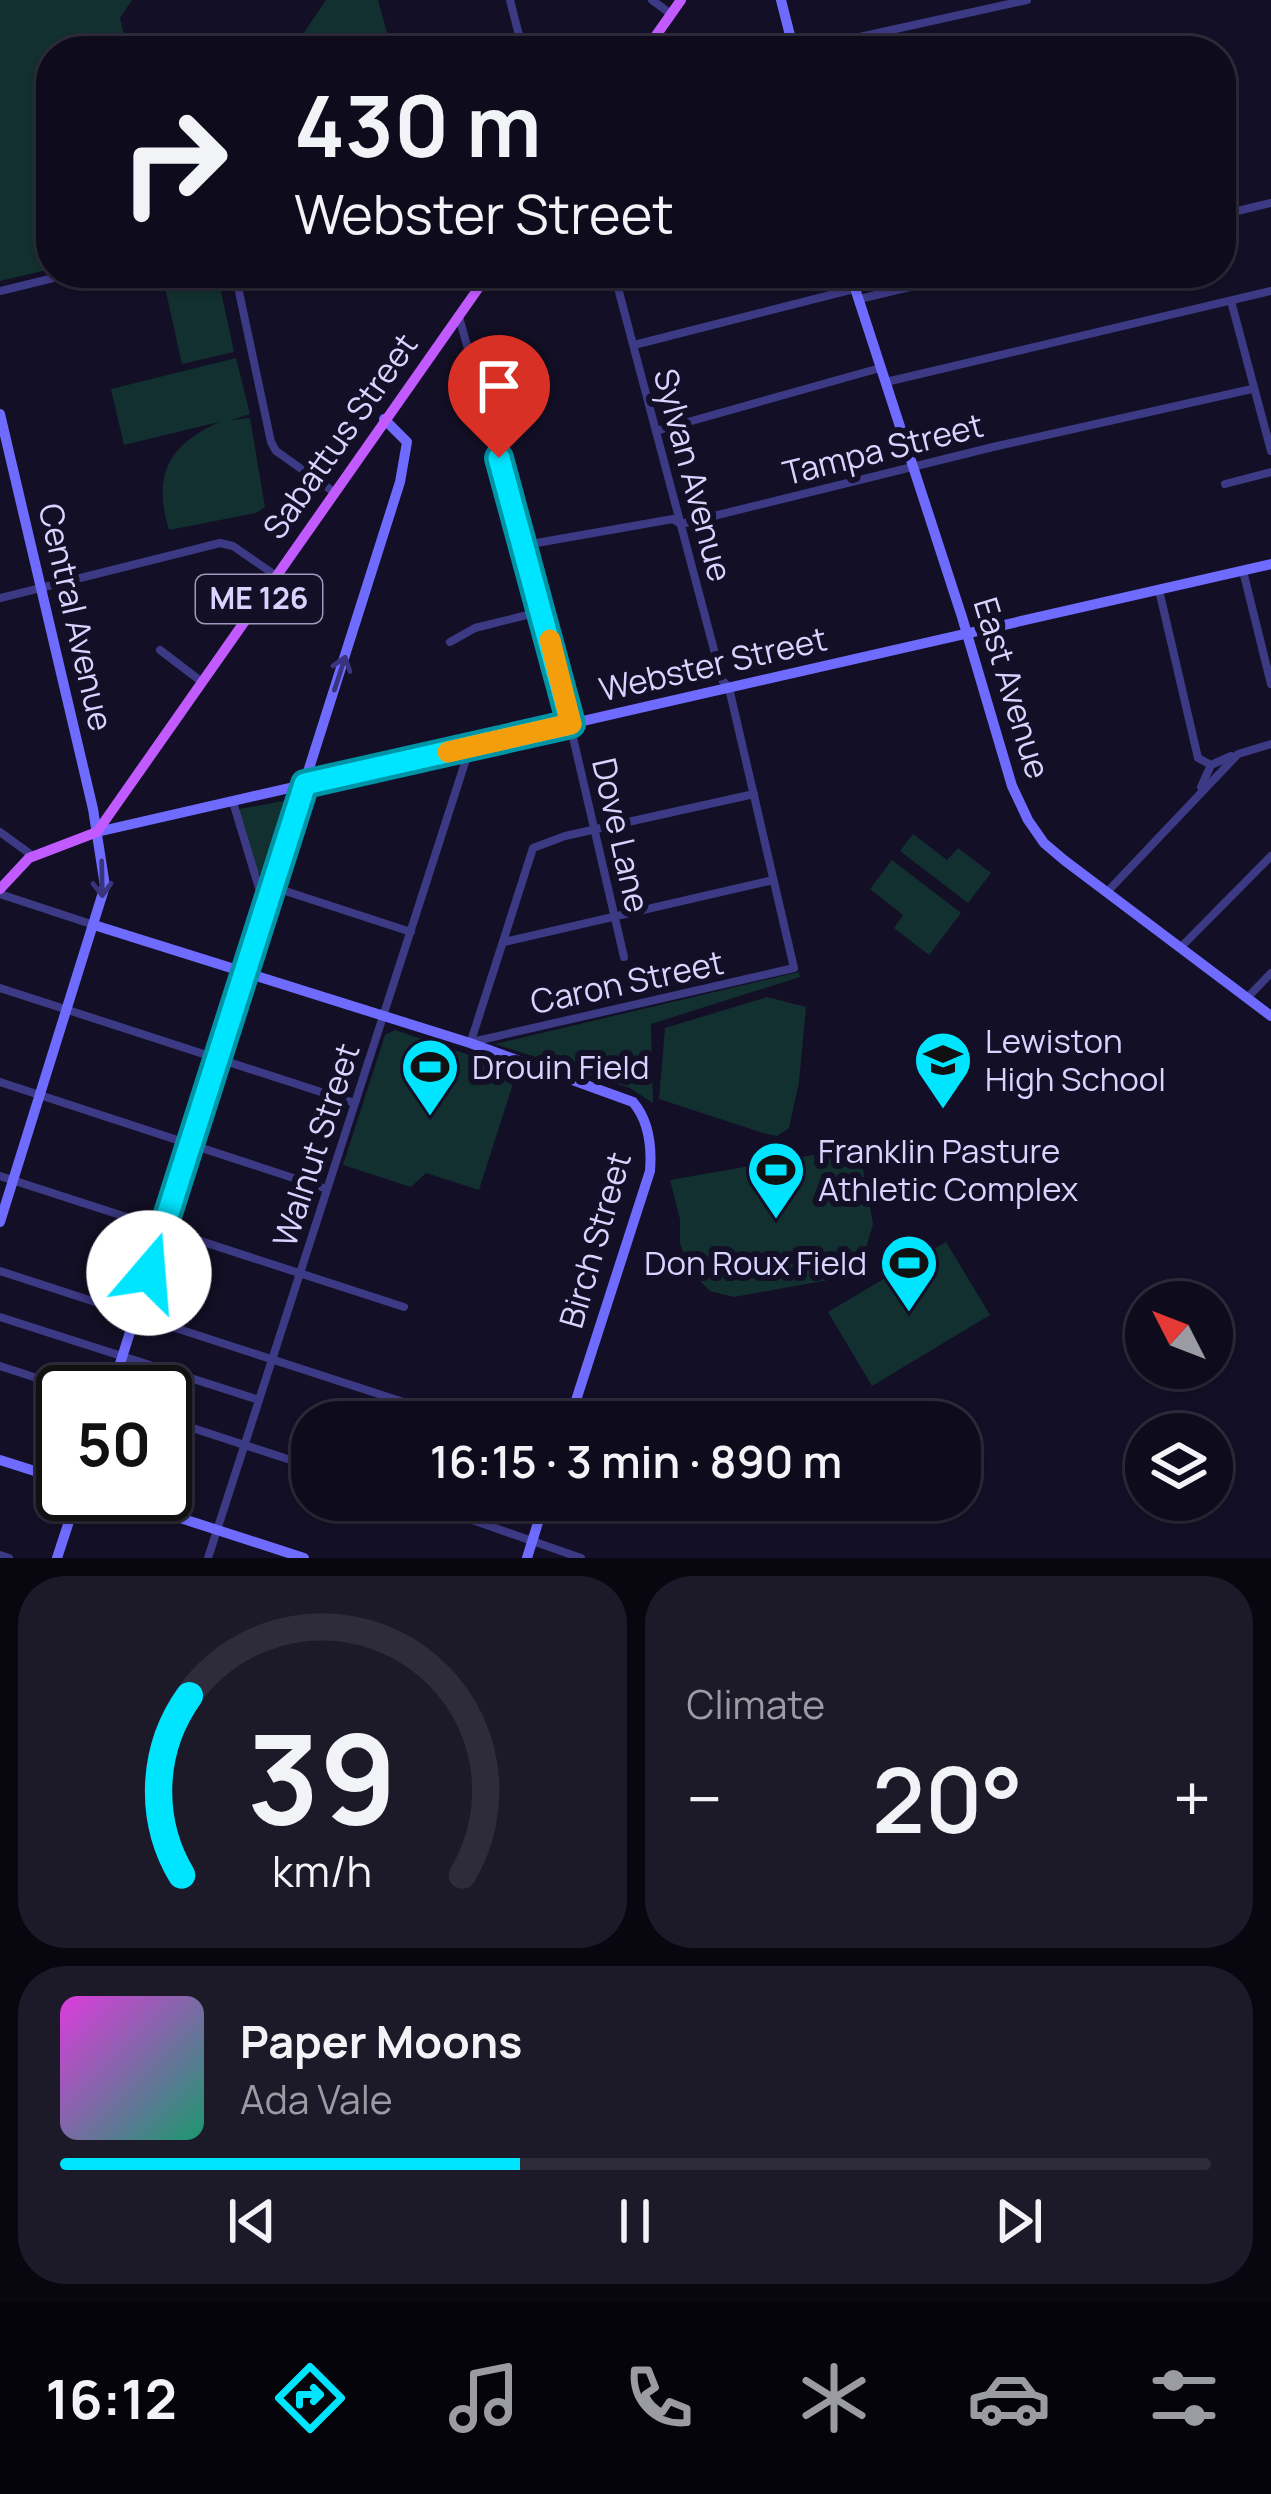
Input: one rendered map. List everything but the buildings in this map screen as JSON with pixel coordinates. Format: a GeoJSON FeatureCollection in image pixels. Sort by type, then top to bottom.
{"type":"FeatureCollection","features":[{"type":"Feature","properties":{"kind":"main road"},"geometry":{"type":"LineString","coordinates":[[656,36],[681,0]]}},
{"type":"Feature","properties":{"kind":"main road","name":"Sabattus Street"},"geometry":{"type":"LineString","coordinates":[[97,832],[478,288]]}},
{"type":"Feature","properties":{"kind":"main road"},"geometry":{"type":"LineString","coordinates":[[0,891],[33,856],[97,832]]}},
{"type":"Feature","properties":{"kind":"street"},"geometry":{"type":"LineString","coordinates":[[510,0],[520,36]]}},
{"type":"Feature","properties":{"kind":"street"},"geometry":{"type":"LineString","coordinates":[[652,0],[671,14]]}},
{"type":"Feature","properties":{"kind":"street"},"geometry":{"type":"LineString","coordinates":[[781,0],[791,36]]}},
{"type":"Feature","properties":{"kind":"street"},"geometry":{"type":"LineString","coordinates":[[863,36],[1027,0]]}},
{"type":"Feature","properties":{"kind":"street"},"geometry":{"type":"LineString","coordinates":[[1236,211],[1271,203]]}},
{"type":"Feature","properties":{"kind":"street"},"geometry":{"type":"LineString","coordinates":[[0,291],[36,282]]}},
{"type":"Feature","properties":{"kind":"street"},"geometry":{"type":"LineString","coordinates":[[238,288],[271,442],[276,451],[334,492]]}},
{"type":"Feature","properties":{"kind":"street","name":"Sylvan Avenue"},"geometry":{"type":"LineString","coordinates":[[618,288],[722,680],[729,688],[794,968]]}},
{"type":"Feature","properties":{"kind":"street","name":"East Avenue"},"geometry":{"type":"LineString","coordinates":[[854,288],[1008,774],[1028,820],[1044,843],[1271,1016]]}},
{"type":"Feature","properties":{"kind":"street"},"geometry":{"type":"LineString","coordinates":[[634,345],[889,288]]}},
{"type":"Feature","properties":{"kind":"street"},"geometry":{"type":"LineString","coordinates":[[884,382],[1271,291]]}},
{"type":"Feature","properties":{"kind":"street"},"geometry":{"type":"LineString","coordinates":[[1231,301],[1271,451]]}},
{"type":"Feature","properties":{"kind":"street","name":"Dove Lane"},"geometry":{"type":"LineString","coordinates":[[458,316],[525,545],[624,957]]}},
{"type":"Feature","properties":{"kind":"street"},"geometry":{"type":"LineString","coordinates":[[656,430],[880,368]]}},
{"type":"Feature","properties":{"kind":"street","name":"Tampa Street"},"geometry":{"type":"LineString","coordinates":[[525,545],[673,519],[681,524],[1252,389]]}},
{"type":"Feature","properties":{"kind":"street","name":"Central Avenue"},"geometry":{"type":"LineString","coordinates":[[0,415],[97,832],[105,886],[0,1222]]}},
{"type":"Feature","properties":{"kind":"street"},"geometry":{"type":"LineString","coordinates":[[119,1365],[404,469],[407,442],[384,419]]}},
{"type":"Feature","properties":{"kind":"street"},"geometry":{"type":"LineString","coordinates":[[1225,484],[1271,472]]}},
{"type":"Feature","properties":{"kind":"street"},"geometry":{"type":"LineString","coordinates":[[0,598],[220,543],[233,546],[275,575]]}},
{"type":"Feature","properties":{"kind":"street","name":"Webster Street"},"geometry":{"type":"LineString","coordinates":[[97,832],[1271,564]]}},
{"type":"Feature","properties":{"kind":"street"},"geometry":{"type":"LineString","coordinates":[[1243,571],[1271,684]]}},
{"type":"Feature","properties":{"kind":"street"},"geometry":{"type":"LineString","coordinates":[[1159,590],[1198,758],[1211,766]]}},
{"type":"Feature","properties":{"kind":"street"},"geometry":{"type":"LineString","coordinates":[[450,643],[475,628],[542,611]]}},
{"type":"Feature","properties":{"kind":"street"},"geometry":{"type":"LineString","coordinates":[[160,650],[203,683]]}},
{"type":"Feature","properties":{"kind":"street"},"geometry":{"type":"LineString","coordinates":[[1199,791],[1211,766],[1271,745]]}},
{"type":"Feature","properties":{"kind":"street","name":"Walnut Street"},"geometry":{"type":"LineString","coordinates":[[208,1558],[470,747]]}},
{"type":"Feature","properties":{"kind":"street"},"geometry":{"type":"LineString","coordinates":[[1108,891],[1238,754]]}},
{"type":"Feature","properties":{"kind":"street"},"geometry":{"type":"LineString","coordinates":[[470,1043],[533,848],[754,794]]}},
{"type":"Feature","properties":{"kind":"street"},"geometry":{"type":"LineString","coordinates":[[233,801],[266,909]]}},
{"type":"Feature","properties":{"kind":"street"},"geometry":{"type":"LineString","coordinates":[[0,832],[33,856]]}},
{"type":"Feature","properties":{"kind":"street"},"geometry":{"type":"LineString","coordinates":[[1181,946],[1271,856]]}},
{"type":"Feature","properties":{"kind":"street"},"geometry":{"type":"LineString","coordinates":[[502,942],[773,880]]}},
{"type":"Feature","properties":{"kind":"street"},"geometry":{"type":"LineString","coordinates":[[273,887],[411,932]]}},
{"type":"Feature","properties":{"kind":"street"},"geometry":{"type":"LineString","coordinates":[[0,891],[94,925]]}},
{"type":"Feature","properties":{"kind":"street","name":"Birch Street"},"geometry":{"type":"LineString","coordinates":[[94,925],[470,1043],[625,1096],[639,1109],[650,1139],[647,1182],[575,1401]]}},
{"type":"Feature","properties":{"kind":"street","name":"Caron Street"},"geometry":{"type":"LineString","coordinates":[[470,1043],[794,968]]}},
{"type":"Feature","properties":{"kind":"street"},"geometry":{"type":"LineString","coordinates":[[1248,997],[1271,973]]}},
{"type":"Feature","properties":{"kind":"street"},"geometry":{"type":"LineString","coordinates":[[0,988],[355,1103]]}},
{"type":"Feature","properties":{"kind":"street"},"geometry":{"type":"LineString","coordinates":[[0,1082],[327,1190]]}},
{"type":"Feature","properties":{"kind":"street"},"geometry":{"type":"LineString","coordinates":[[0,1176],[404,1307]]}},
{"type":"Feature","properties":{"kind":"street"},"geometry":{"type":"LineString","coordinates":[[0,1271],[400,1401]]}},
{"type":"Feature","properties":{"kind":"street"},"geometry":{"type":"LineString","coordinates":[[0,1317],[259,1400]]}},
{"type":"Feature","properties":{"kind":"street"},"geometry":{"type":"LineString","coordinates":[[0,1366],[36,1378]]}},
{"type":"Feature","properties":{"kind":"street"},"geometry":{"type":"LineString","coordinates":[[192,1428],[291,1460]]}},
{"type":"Feature","properties":{"kind":"street"},"geometry":{"type":"LineString","coordinates":[[0,1460],[36,1471]]}},
{"type":"Feature","properties":{"kind":"street"},"geometry":{"type":"LineString","coordinates":[[57,1558],[69,1521]]}},
{"type":"Feature","properties":{"kind":"street"},"geometry":{"type":"LineString","coordinates":[[189,1521],[304,1558]]}},
{"type":"Feature","properties":{"kind":"street"},"geometry":{"type":"LineString","coordinates":[[479,1521],[581,1558]]}},
{"type":"Feature","properties":{"kind":"street"},"geometry":{"type":"LineString","coordinates":[[527,1558],[539,1521]]}},
{"type":"Feature","properties":{"kind":"street"},"geometry":{"type":"LineString","coordinates":[[0,1555],[9,1558]]}},
{"type":"Feature","properties":{"kind":"green space"},"geometry":{"type":"Polygon","coordinates":[[[0,0],[132,0],[120,18],[124,36],[36,36],[36,273],[0,281],[0,0]]]}},
{"type":"Feature","properties":{"kind":"green space"},"geometry":{"type":"Polygon","coordinates":[[[326,0],[378,0],[388,36],[306,36],[303,34],[326,0]]]}},
{"type":"Feature","properties":{"kind":"green space"},"geometry":{"type":"Polygon","coordinates":[[[165,288],[220,288],[234,352],[182,364],[165,288]]]}},
{"type":"Feature","properties":{"kind":"green space"},"geometry":{"type":"Polygon","coordinates":[[[236,358],[250,414],[231,420],[250,418],[265,507],[256,513],[169,530],[163,493],[169,464],[188,441],[219,422],[124,445],[111,389],[236,358]]]}},
{"type":"Feature","properties":{"kind":"green space"},"geometry":{"type":"Polygon","coordinates":[[[289,800],[264,875],[258,873],[239,809],[289,800]]]}},
{"type":"Feature","properties":{"kind":"green space"},"geometry":{"type":"Polygon","coordinates":[[[913,834],[947,860],[958,848],[991,873],[968,903],[900,851],[913,834]]]}},
{"type":"Feature","properties":{"kind":"green space"},"geometry":{"type":"Polygon","coordinates":[[[892,860],[961,913],[929,955],[894,928],[903,915],[870,889],[892,860]]]}},
{"type":"Feature","properties":{"kind":"green space"},"geometry":{"type":"Polygon","coordinates":[[[799,972],[800,977],[651,1024],[653,1103],[630,1088],[495,1044],[799,972]]]}},
{"type":"Feature","properties":{"kind":"green space"},"geometry":{"type":"Polygon","coordinates":[[[767,997],[806,1007],[789,1128],[777,1136],[763,1133],[659,1099],[665,1028],[767,997]]]}},
{"type":"Feature","properties":{"kind":"green space","name":"Drouin Field"},"geometry":{"type":"Polygon","coordinates":[[[395,1030],[517,1071],[479,1190],[426,1173],[411,1187],[343,1165],[385,1035],[395,1030]]]}},
{"type":"Feature","properties":{"kind":"green space","name":"Franklin Pasture Athletic Complex"},"geometry":{"type":"Polygon","coordinates":[[[859,1147],[873,1224],[862,1262],[840,1278],[734,1297],[710,1291],[692,1273],[680,1244],[680,1219],[670,1180],[859,1147]]]}},
{"type":"Feature","properties":{"kind":"green space","name":"Don Roux Field"},"geometry":{"type":"Polygon","coordinates":[[[946,1242],[990,1315],[872,1386],[828,1312],[946,1242]]]}},
{"type":"Feature","properties":{"kind":"slow traffic"},"geometry":{"type":"LineString","coordinates":[[448,752],[571,724],[550,640]]}},
{"type":"Feature","properties":{"kind":"place","name":"Lewiston High School"},"geometry":{"type":"Point","coordinates":[943,1111]}},
{"type":"Feature","properties":{"kind":"place","name":"Drouin Field"},"geometry":{"type":"Point","coordinates":[430,1118]}},
{"type":"Feature","properties":{"kind":"place","name":"Franklin Pasture Athletic Complex"},"geometry":{"type":"Point","coordinates":[776,1221]}},
{"type":"Feature","properties":{"kind":"place","name":"Don Roux Field"},"geometry":{"type":"Point","coordinates":[909,1314]}},
{"type":"Feature","properties":{"kind":"route"},"geometry":{"type":"LineString","coordinates":[[149,1273],[305,784],[571,724],[499,458]]}}]}
